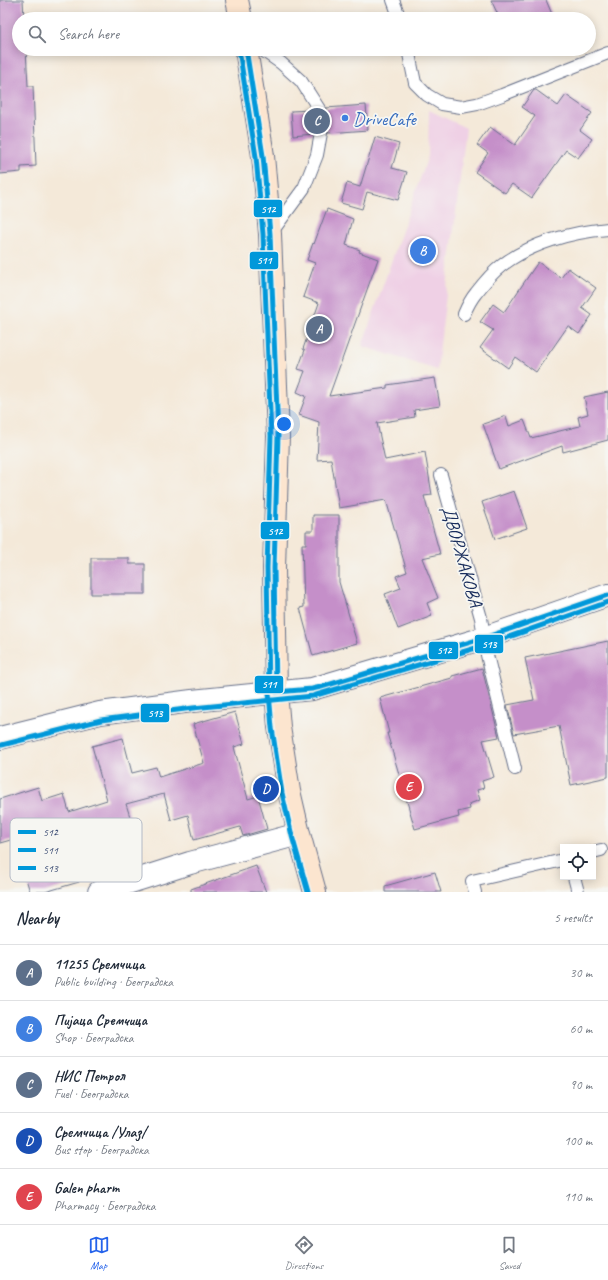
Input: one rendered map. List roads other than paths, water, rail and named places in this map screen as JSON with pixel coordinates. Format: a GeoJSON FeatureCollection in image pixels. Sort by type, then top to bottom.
{"type":"FeatureCollection","features":[{"type":"Feature","properties":{"kind":"main road"},"geometry":{"type":"LineString","coordinates":[[237,0],[240,12]]}},
{"type":"Feature","properties":{"kind":"main road"},"geometry":{"type":"LineString","coordinates":[[247,56],[263,156],[270,234],[278,436],[274,568],[276,692],[289,791],[315,892]]}},
{"type":"Feature","properties":{"kind":"street"},"geometry":{"type":"LineString","coordinates":[[0,738],[100,714],[192,701],[312,689],[484,638],[608,595]]}},
{"type":"Feature","properties":{"kind":"street"},"geometry":{"type":"LineString","coordinates":[[142,878],[190,863],[299,834]]}},
{"type":"Feature","properties":{"kind":"street"},"geometry":{"type":"LineString","coordinates":[[99,892],[130,882]]}},
{"type":"Feature","properties":{"kind":"lane"},"geometry":{"type":"LineString","coordinates":[[393,0],[397,12]]}},
{"type":"Feature","properties":{"kind":"lane"},"geometry":{"type":"LineString","coordinates":[[409,56],[415,83],[427,95],[442,104],[461,107],[477,104],[502,95],[608,53]]}},
{"type":"Feature","properties":{"kind":"lane"},"geometry":{"type":"LineString","coordinates":[[271,56],[281,63],[300,81],[319,109]]}},
{"type":"Feature","properties":{"kind":"lane"},"geometry":{"type":"LineString","coordinates":[[270,234],[304,188],[317,155],[321,133]]}},
{"type":"Feature","properties":{"kind":"lane"},"geometry":{"type":"LineString","coordinates":[[464,314],[475,294],[500,267],[519,253],[548,241],[588,231],[608,229]]}},
{"type":"Feature","properties":{"kind":"lane","name":"ДВОРЖАКОВА"},"geometry":{"type":"LineString","coordinates":[[441,475],[481,618],[487,655],[515,769]]}},
{"type":"Feature","properties":{"kind":"lane"},"geometry":{"type":"LineString","coordinates":[[475,892],[472,881],[560,861]]}},
{"type":"Feature","properties":{"kind":"lane"},"geometry":{"type":"LineString","coordinates":[[575,880],[578,892]]}},
{"type":"Feature","properties":{"kind":"place","name":"DriveCafe"},"geometry":{"type":"Point","coordinates":[345,118]}},
{"type":"Feature","properties":{"kind":"place","name":"НИС Петрол"},"geometry":{"type":"Point","coordinates":[317,121]}},
{"type":"Feature","properties":{"kind":"place","name":"Пијаца Сремчица"},"geometry":{"type":"Point","coordinates":[423,251]}},
{"type":"Feature","properties":{"kind":"place","name":"11255 Сремчица"},"geometry":{"type":"Point","coordinates":[319,329]}},
{"type":"Feature","properties":{"kind":"place","name":"Galen pharm"},"geometry":{"type":"Point","coordinates":[409,787]}},
{"type":"Feature","properties":{"kind":"place","name":"Сремчица /Улаз/"},"geometry":{"type":"Point","coordinates":[266,789]}}]}
